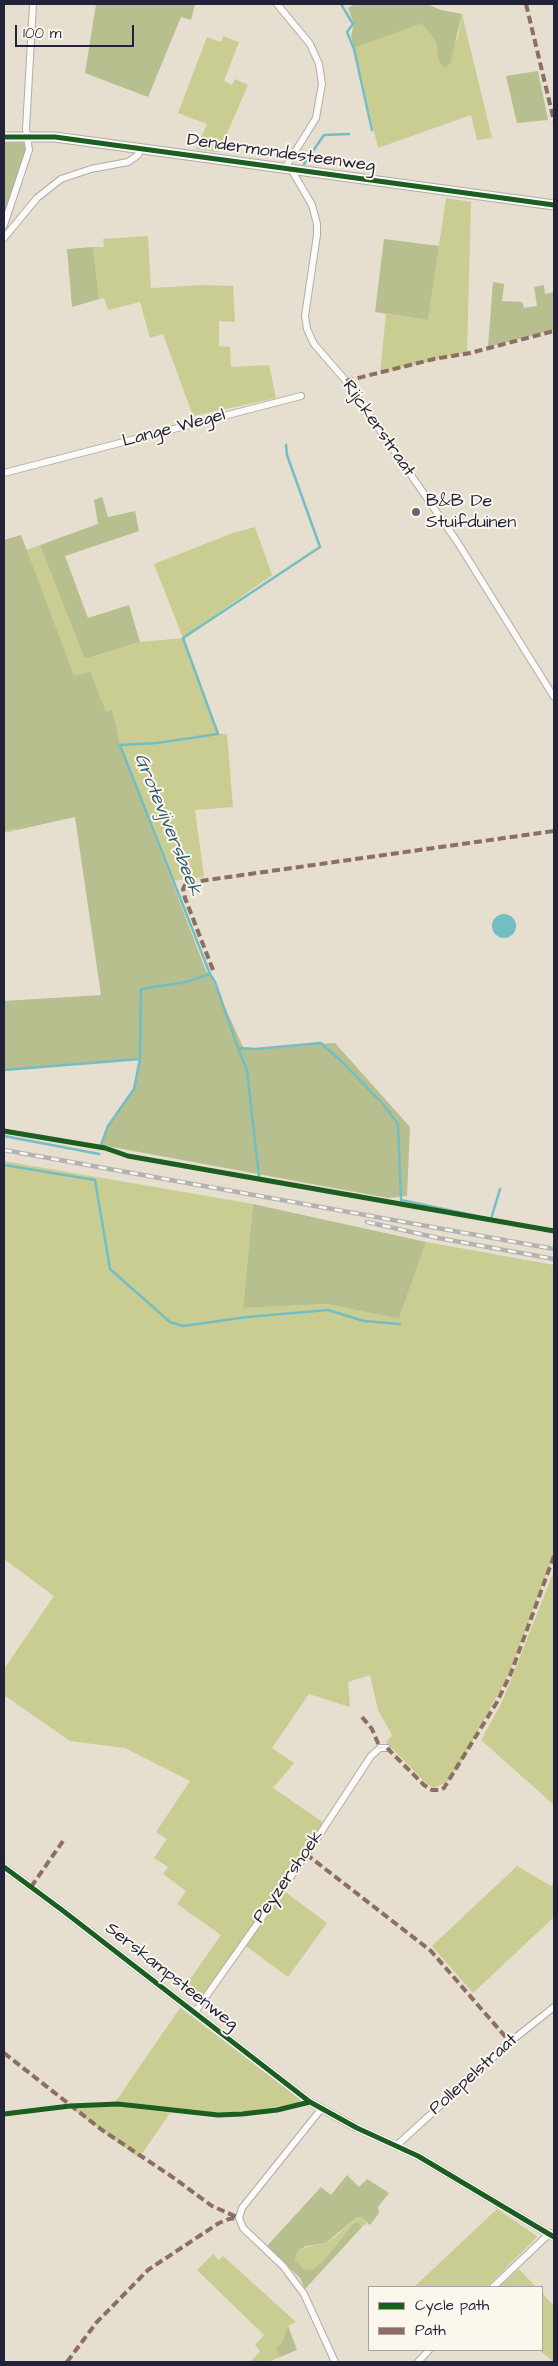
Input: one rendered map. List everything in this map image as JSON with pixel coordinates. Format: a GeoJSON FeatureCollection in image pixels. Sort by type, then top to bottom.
{"type":"FeatureCollection","features":[{"type":"Feature","properties":{"kind":"main road","name":"Dendermondesteenweg"},"geometry":{"type":"LineString","coordinates":[[4,137],[54,137],[554,206]]}},
{"type":"Feature","properties":{"kind":"street"},"geometry":{"type":"LineString","coordinates":[[4,225],[28,150],[33,4]]}},
{"type":"Feature","properties":{"kind":"street"},"geometry":{"type":"LineString","coordinates":[[277,4],[310,44],[319,64],[322,84],[316,118],[288,169]]}},
{"type":"Feature","properties":{"kind":"street"},"geometry":{"type":"LineString","coordinates":[[4,238],[37,198],[61,179],[91,169],[128,162],[138,155],[141,148]]}},
{"type":"Feature","properties":{"kind":"street","name":"Rijckerstraat"},"geometry":{"type":"LineString","coordinates":[[288,169],[312,205],[317,224],[317,236],[304,316],[314,344],[346,381],[458,543],[554,697]]}},
{"type":"Feature","properties":{"kind":"street","name":"Lange Wegel"},"geometry":{"type":"LineString","coordinates":[[4,473],[301,396]]}},
{"type":"Feature","properties":{"kind":"street","name":"Peyzershoek"},"geometry":{"type":"LineString","coordinates":[[195,2012],[306,1856],[371,1756],[380,1748],[387,1748]]}},
{"type":"Feature","properties":{"kind":"street","name":"Serskampsteenweg"},"geometry":{"type":"LineString","coordinates":[[4,1867],[322,2108],[357,2128],[396,2146],[552,2235]]}},
{"type":"Feature","properties":{"kind":"street","name":"Pollepelstraat"},"geometry":{"type":"LineString","coordinates":[[396,2146],[510,2042],[554,2007]]}},
{"type":"Feature","properties":{"kind":"street"},"geometry":{"type":"LineString","coordinates":[[322,2108],[242,2208],[239,2218],[243,2228],[283,2266],[304,2294],[335,2362]]}},
{"type":"Feature","properties":{"kind":"street"},"geometry":{"type":"LineString","coordinates":[[494,2286],[552,2235]]}},
{"type":"Feature","properties":{"kind":"street"},"geometry":{"type":"LineString","coordinates":[[418,2362],[428,2351]]}},
{"type":"Feature","properties":{"kind":"green space"},"geometry":{"type":"Polygon","coordinates":[[[96,4],[195,4],[191,20],[181,17],[148,97],[85,73],[96,4]]]}},
{"type":"Feature","properties":{"kind":"green space"},"geometry":{"type":"Polygon","coordinates":[[[355,4],[427,4],[441,10],[462,14],[450,64],[443,68],[438,59],[436,42],[422,23],[354,48],[351,36],[354,24],[348,8],[355,4]]]}},
{"type":"Feature","properties":{"kind":"green space"},"geometry":{"type":"Polygon","coordinates":[[[462,14],[492,138],[477,140],[471,115],[378,148],[354,48],[422,22],[436,42],[438,59],[443,68],[458,37],[462,14]]]}},
{"type":"Feature","properties":{"kind":"green space"},"geometry":{"type":"Polygon","coordinates":[[[223,36],[239,42],[224,81],[232,85],[235,79],[248,85],[219,152],[196,149],[207,124],[178,113],[207,37],[221,42],[223,36]]]}},
{"type":"Feature","properties":{"kind":"green space"},"geometry":{"type":"Polygon","coordinates":[[[538,71],[548,120],[517,123],[506,76],[538,71]]]}},
{"type":"Feature","properties":{"kind":"green space"},"geometry":{"type":"Polygon","coordinates":[[[25,142],[25,158],[4,219],[4,143],[25,142]]]}},
{"type":"Feature","properties":{"kind":"green space"},"geometry":{"type":"Polygon","coordinates":[[[446,198],[471,202],[467,352],[380,373],[386,314],[428,320],[446,198]]]}},
{"type":"Feature","properties":{"kind":"green space"},"geometry":{"type":"Polygon","coordinates":[[[148,236],[151,288],[203,285],[233,286],[235,322],[219,321],[219,346],[230,347],[231,367],[269,365],[276,398],[193,416],[163,334],[150,338],[140,302],[108,310],[104,298],[99,299],[93,247],[104,247],[103,239],[148,236]]]}},
{"type":"Feature","properties":{"kind":"green space"},"geometry":{"type":"Polygon","coordinates":[[[384,239],[439,246],[428,320],[375,312],[384,239]]]}},
{"type":"Feature","properties":{"kind":"green space"},"geometry":{"type":"Polygon","coordinates":[[[93,247],[99,299],[72,307],[67,249],[93,247]]]}},
{"type":"Feature","properties":{"kind":"green space"},"geometry":{"type":"Polygon","coordinates":[[[493,282],[504,284],[502,301],[522,302],[524,308],[537,306],[534,287],[544,285],[545,294],[554,292],[554,330],[488,347],[493,282]]]}},
{"type":"Feature","properties":{"kind":"green space"},"geometry":{"type":"Polygon","coordinates":[[[102,497],[108,517],[135,511],[139,531],[65,556],[88,618],[129,605],[140,642],[85,659],[40,545],[98,524],[94,500],[102,497]]]}},
{"type":"Feature","properties":{"kind":"green space"},"geometry":{"type":"Polygon","coordinates":[[[255,527],[272,575],[183,638],[154,564],[233,533],[255,527]]]}},
{"type":"Feature","properties":{"kind":"green space"},"geometry":{"type":"Polygon","coordinates":[[[21,535],[74,676],[90,672],[106,712],[112,710],[120,745],[206,971],[210,975],[244,1049],[335,1043],[410,1127],[407,1196],[388,1198],[101,1145],[108,1126],[134,1089],[139,1059],[4,1070],[4,1001],[101,995],[75,817],[4,831],[4,540],[21,535]]]}},
{"type":"Feature","properties":{"kind":"green space"},"geometry":{"type":"Polygon","coordinates":[[[4,543],[26,550],[40,545],[86,659],[140,642],[183,638],[218,734],[227,734],[233,807],[195,810],[204,877],[172,881],[142,801],[4,833],[4,543]]]}},
{"type":"Feature","properties":{"kind":"green space"},"geometry":{"type":"Polygon","coordinates":[[[4,1161],[253,1204],[243,1308],[327,1304],[399,1319],[426,1242],[554,1265],[554,1554],[510,1672],[459,1766],[447,1782],[434,1788],[427,1784],[386,1742],[392,1735],[378,1710],[370,1675],[348,1682],[350,1707],[309,1694],[272,1748],[294,1763],[273,1788],[324,1823],[199,2004],[182,1991],[221,1935],[177,1904],[186,1891],[163,1874],[168,1867],[154,1858],[167,1839],[156,1832],[190,1781],[125,1748],[70,1741],[4,1695],[4,1669],[54,1596],[4,1559],[4,1161]]]}},
{"type":"Feature","properties":{"kind":"green space"},"geometry":{"type":"Polygon","coordinates":[[[253,1204],[426,1242],[399,1319],[327,1304],[243,1308],[253,1204]]]}},
{"type":"Feature","properties":{"kind":"green space"},"geometry":{"type":"Polygon","coordinates":[[[554,1571],[554,1805],[481,1740],[502,1702],[554,1571]]]}},
{"type":"Feature","properties":{"kind":"green space"},"geometry":{"type":"Polygon","coordinates":[[[517,1866],[551,1886],[554,1884],[554,1917],[473,1993],[432,1946],[517,1866]]]}},
{"type":"Feature","properties":{"kind":"green space"},"geometry":{"type":"Polygon","coordinates":[[[284,1891],[327,1923],[288,1977],[246,1946],[284,1891]]]}},
{"type":"Feature","properties":{"kind":"green space"},"geometry":{"type":"Polygon","coordinates":[[[180,2008],[298,2098],[300,2100],[298,2103],[258,2110],[215,2113],[116,2101],[180,2008]]]}},
{"type":"Feature","properties":{"kind":"green space"},"geometry":{"type":"Polygon","coordinates":[[[70,2107],[120,2107],[170,2113],[139,2158],[70,2107]]]}},
{"type":"Feature","properties":{"kind":"green space"},"geometry":{"type":"Polygon","coordinates":[[[347,2175],[359,2187],[367,2179],[389,2193],[378,2207],[379,2213],[370,2225],[361,2217],[357,2217],[326,2243],[306,2246],[298,2251],[294,2260],[304,2269],[312,2270],[325,2259],[353,2224],[358,2222],[362,2227],[305,2289],[300,2278],[267,2246],[321,2187],[331,2195],[347,2175]]]}},
{"type":"Feature","properties":{"kind":"green space"},"geometry":{"type":"Polygon","coordinates":[[[497,2209],[537,2236],[488,2286],[415,2286],[497,2209]]]}},
{"type":"Feature","properties":{"kind":"green space"},"geometry":{"type":"Polygon","coordinates":[[[357,2217],[361,2217],[367,2223],[362,2227],[358,2222],[353,2224],[325,2259],[312,2270],[304,2269],[293,2260],[298,2251],[306,2247],[326,2243],[357,2217]]]}},
{"type":"Feature","properties":{"kind":"green space"},"geometry":{"type":"Polygon","coordinates":[[[213,2254],[219,2260],[223,2256],[296,2322],[288,2326],[281,2346],[277,2348],[280,2357],[268,2362],[250,2362],[260,2351],[255,2345],[264,2335],[197,2270],[213,2254]]]}},
{"type":"Feature","properties":{"kind":"green space"},"geometry":{"type":"Polygon","coordinates":[[[519,2269],[535,2286],[500,2286],[519,2269]]]}},
{"type":"Feature","properties":{"kind":"green space"},"geometry":{"type":"Polygon","coordinates":[[[543,2294],[554,2306],[554,2362],[540,2351],[543,2351],[543,2294]]]}},
{"type":"Feature","properties":{"kind":"green space"},"geometry":{"type":"Polygon","coordinates":[[[288,2326],[297,2350],[280,2357],[276,2348],[281,2345],[288,2326]]]}},
{"type":"Feature","properties":{"kind":"water"},"geometry":{"type":"Polygon","coordinates":[[[499,914],[509,914],[516,921],[516,931],[509,938],[499,938],[492,931],[492,921],[499,914]]]}},
{"type":"Feature","properties":{"kind":"waterway","name":"Grotevijversbeek"},"geometry":{"type":"LineString","coordinates":[[341,4],[353,24],[347,32],[354,49],[372,130]]}},
{"type":"Feature","properties":{"kind":"waterway","name":"Grotevijversbeek"},"geometry":{"type":"LineString","coordinates":[[304,164],[324,135],[349,134]]}},
{"type":"Feature","properties":{"kind":"waterway","name":"Grotevijversbeek"},"geometry":{"type":"LineString","coordinates":[[286,445],[287,455],[320,547],[183,638],[218,734],[157,743],[120,745],[210,974],[215,982],[238,1048],[255,1049],[321,1043],[341,1061],[383,1104],[398,1124],[401,1200],[491,1219],[500,1189]]}},
{"type":"Feature","properties":{"kind":"waterway"},"geometry":{"type":"LineString","coordinates":[[140,1059],[141,989],[186,982],[210,974]]}},
{"type":"Feature","properties":{"kind":"waterway","name":"Grotevijversbeek"},"geometry":{"type":"LineString","coordinates":[[238,1048],[247,1070],[259,1177]]}},
{"type":"Feature","properties":{"kind":"waterway"},"geometry":{"type":"LineString","coordinates":[[4,1070],[140,1059],[134,1089],[108,1126],[101,1145]]}},
{"type":"Feature","properties":{"kind":"waterway"},"geometry":{"type":"LineString","coordinates":[[4,1136],[99,1154]]}},
{"type":"Feature","properties":{"kind":"waterway"},"geometry":{"type":"LineString","coordinates":[[4,1165],[95,1180],[110,1269],[170,1322],[183,1326],[247,1317],[328,1310],[364,1321],[400,1324]]}},
{"type":"Feature","properties":{"kind":"railway"},"geometry":{"type":"LineString","coordinates":[[4,1150],[554,1249]]}},
{"type":"Feature","properties":{"kind":"railway"},"geometry":{"type":"LineString","coordinates":[[367,1222],[438,1238],[554,1259]]}},
{"type":"Feature","properties":{"kind":"marked path"},"geometry":{"type":"LineString","coordinates":[[526,4],[554,121]]}},
{"type":"Feature","properties":{"kind":"marked path"},"geometry":{"type":"LineString","coordinates":[[346,381],[434,359],[470,353],[554,331]]}},
{"type":"Feature","properties":{"kind":"marked path"},"geometry":{"type":"LineString","coordinates":[[213,970],[185,898],[183,889],[186,883],[554,831]]}},
{"type":"Feature","properties":{"kind":"marked path"},"geometry":{"type":"LineString","coordinates":[[387,1748],[424,1785],[432,1790],[444,1788],[497,1702],[511,1673],[554,1556]]}},
{"type":"Feature","properties":{"kind":"marked path"},"geometry":{"type":"LineString","coordinates":[[362,1717],[372,1729],[380,1748]]}},
{"type":"Feature","properties":{"kind":"marked path"},"geometry":{"type":"LineString","coordinates":[[31,1887],[63,1841]]}},
{"type":"Feature","properties":{"kind":"marked path"},"geometry":{"type":"LineString","coordinates":[[306,1854],[431,1951],[510,2042]]}},
{"type":"Feature","properties":{"kind":"marked path"},"geometry":{"type":"LineString","coordinates":[[4,2053],[102,2130],[212,2206],[239,2218]]}},
{"type":"Feature","properties":{"kind":"marked path"},"geometry":{"type":"LineString","coordinates":[[67,2362],[96,2323],[148,2270],[219,2223],[236,2218]]}},
{"type":"Feature","properties":{"kind":"cycle path"},"geometry":{"type":"LineString","coordinates":[[4,137],[55,137],[554,205]]}},
{"type":"Feature","properties":{"kind":"cycle path"},"geometry":{"type":"LineString","coordinates":[[4,1131],[105,1148],[128,1156],[554,1231]]}},
{"type":"Feature","properties":{"kind":"cycle path"},"geometry":{"type":"LineString","coordinates":[[4,1867],[310,2102],[357,2128],[418,2156],[554,2237]]}},
{"type":"Feature","properties":{"kind":"cycle path"},"geometry":{"type":"LineString","coordinates":[[4,2114],[70,2106],[118,2104],[218,2115],[277,2110],[310,2102]]}},
{"type":"Feature","properties":{"kind":"place","name":"B&B De Stuifduinen"},"geometry":{"type":"Point","coordinates":[416,512]}}]}
